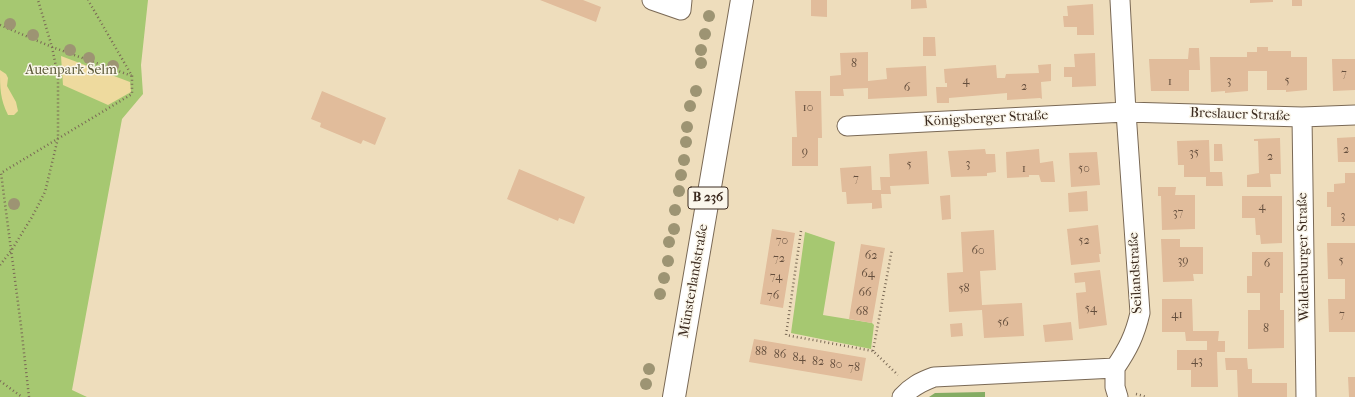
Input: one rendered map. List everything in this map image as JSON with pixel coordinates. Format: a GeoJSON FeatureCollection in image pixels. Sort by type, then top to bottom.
{"type":"FeatureCollection","features":[{"type":"Feature","properties":{"kind":"main road","name":"Münsterlandstraße"},"geometry":{"type":"LineString","coordinates":[[674,397],[742,0]]}},
{"type":"Feature","properties":{"kind":"street"},"geometry":{"type":"LineString","coordinates":[[652,0],[680,10],[682,0]]}},
{"type":"Feature","properties":{"kind":"street","name":"Seilandstraße"},"geometry":{"type":"LineString","coordinates":[[1115,368],[1128,349],[1136,331],[1140,313],[1120,0]]}},
{"type":"Feature","properties":{"kind":"street","name":"Breslauer Straße"},"geometry":{"type":"LineString","coordinates":[[1126,112],[1302,117],[1355,115]]}},
{"type":"Feature","properties":{"kind":"street","name":"Königsberger Straße"},"geometry":{"type":"LineString","coordinates":[[847,126],[1126,112]]}},
{"type":"Feature","properties":{"kind":"street","name":"Waldenburger Straße"},"geometry":{"type":"LineString","coordinates":[[1302,117],[1306,397]]}},
{"type":"Feature","properties":{"kind":"street"},"geometry":{"type":"LineString","coordinates":[[906,392],[922,381],[934,377],[1115,368],[1115,387],[1118,397]]}},
{"type":"Feature","properties":{"kind":"path"},"geometry":{"type":"LineString","coordinates":[[0,265],[11,251],[32,217],[45,192],[58,138],[58,76],[52,47],[38,0]]}},
{"type":"Feature","properties":{"kind":"path"},"geometry":{"type":"LineString","coordinates":[[29,397],[1,173],[132,94],[132,76],[88,0]]}},
{"type":"Feature","properties":{"kind":"path"},"geometry":{"type":"LineString","coordinates":[[0,25],[52,47],[132,76]]}},
{"type":"Feature","properties":{"kind":"path"},"geometry":{"type":"LineString","coordinates":[[802,231],[786,334],[872,351],[906,392]]}},
{"type":"Feature","properties":{"kind":"path"},"geometry":{"type":"LineString","coordinates":[[872,351],[892,249]]}},
{"type":"Feature","properties":{"kind":"path"},"geometry":{"type":"LineString","coordinates":[[0,381],[22,397]]}},
{"type":"Feature","properties":{"kind":"green space","name":"Auenpark Selm"},"geometry":{"type":"Polygon","coordinates":[[[0,0],[148,0],[141,65],[143,94],[122,119],[72,390],[87,397],[0,397],[0,0]]]}},
{"type":"Feature","properties":{"kind":"green space"},"geometry":{"type":"Polygon","coordinates":[[[805,232],[835,242],[823,315],[872,323],[874,325],[871,349],[791,333],[805,232]]]}},
{"type":"Feature","properties":{"kind":"green space"},"geometry":{"type":"Polygon","coordinates":[[[985,392],[985,397],[929,397],[935,393],[985,392]]]}},
{"type":"Feature","properties":{"kind":"sand"},"geometry":{"type":"Polygon","coordinates":[[[61,56],[130,82],[131,92],[108,105],[63,85],[61,56]]]}},
{"type":"Feature","properties":{"kind":"sand"},"geometry":{"type":"Polygon","coordinates":[[[0,70],[6,74],[8,78],[7,86],[16,102],[18,111],[14,115],[8,115],[3,104],[0,88],[0,70]]]}},
{"type":"Feature","properties":{"kind":"building"},"geometry":{"type":"Polygon","coordinates":[[[540,0],[583,0],[601,7],[596,22],[540,0]]]}},
{"type":"Feature","properties":{"kind":"building"},"geometry":{"type":"Polygon","coordinates":[[[811,0],[827,0],[827,17],[811,16],[811,0]]]}},
{"type":"Feature","properties":{"kind":"building"},"geometry":{"type":"Polygon","coordinates":[[[911,0],[926,0],[927,8],[911,9],[911,0]]]}},
{"type":"Feature","properties":{"kind":"building"},"geometry":{"type":"Polygon","coordinates":[[[1250,0],[1273,0],[1273,2],[1250,3],[1250,0]]]}},
{"type":"Feature","properties":{"kind":"building"},"geometry":{"type":"Polygon","coordinates":[[[1292,0],[1302,0],[1302,6],[1292,6],[1292,0]]]}},
{"type":"Feature","properties":{"kind":"building"},"geometry":{"type":"Polygon","coordinates":[[[1093,4],[1094,35],[1077,35],[1077,27],[1064,27],[1063,16],[1068,16],[1067,6],[1093,4]]]}},
{"type":"Feature","properties":{"kind":"building"},"geometry":{"type":"Polygon","coordinates":[[[923,37],[935,37],[936,56],[923,56],[923,37]]]}},
{"type":"Feature","properties":{"kind":"building"},"geometry":{"type":"Polygon","coordinates":[[[1257,47],[1268,47],[1268,51],[1291,51],[1291,57],[1307,57],[1307,90],[1286,92],[1286,90],[1267,90],[1267,71],[1248,71],[1248,91],[1225,93],[1225,91],[1211,92],[1210,57],[1247,57],[1247,52],[1257,52],[1257,47]]]}},
{"type":"Feature","properties":{"kind":"building"},"geometry":{"type":"Polygon","coordinates":[[[1189,48],[1199,48],[1200,70],[1189,70],[1189,91],[1151,91],[1149,59],[1188,59],[1189,48]]]}},
{"type":"Feature","properties":{"kind":"building"},"geometry":{"type":"Polygon","coordinates":[[[868,52],[868,81],[887,79],[886,68],[926,66],[927,96],[868,99],[868,88],[843,89],[844,96],[830,96],[830,76],[841,75],[840,53],[868,52]]]}},
{"type":"Feature","properties":{"kind":"building"},"geometry":{"type":"Polygon","coordinates":[[[1095,53],[1096,86],[1072,87],[1072,77],[1064,77],[1064,67],[1075,67],[1074,54],[1095,53]]]}},
{"type":"Feature","properties":{"kind":"building"},"geometry":{"type":"Polygon","coordinates":[[[1332,59],[1355,59],[1355,90],[1333,91],[1332,59]]]}},
{"type":"Feature","properties":{"kind":"building"},"geometry":{"type":"Polygon","coordinates":[[[1051,64],[1051,81],[1041,82],[1042,99],[1007,100],[1007,93],[949,98],[949,103],[937,103],[936,87],[947,87],[947,83],[945,83],[944,69],[996,65],[997,78],[1005,78],[1006,74],[1039,73],[1038,65],[1051,64]]]}},
{"type":"Feature","properties":{"kind":"building"},"geometry":{"type":"Polygon","coordinates":[[[322,91],[386,118],[375,145],[363,140],[361,144],[320,127],[321,123],[311,119],[322,91]]]}},
{"type":"Feature","properties":{"kind":"building"},"geometry":{"type":"Polygon","coordinates":[[[795,91],[821,91],[822,138],[818,138],[818,166],[792,166],[792,137],[797,137],[795,91]]]}},
{"type":"Feature","properties":{"kind":"building"},"geometry":{"type":"Polygon","coordinates":[[[1355,137],[1355,162],[1338,162],[1337,138],[1355,137]]]}},
{"type":"Feature","properties":{"kind":"building"},"geometry":{"type":"Polygon","coordinates":[[[1280,138],[1281,174],[1270,174],[1271,187],[1247,187],[1247,175],[1259,173],[1258,141],[1254,141],[1254,139],[1280,138]]]}},
{"type":"Feature","properties":{"kind":"building"},"geometry":{"type":"Polygon","coordinates":[[[1209,140],[1210,172],[1222,172],[1223,186],[1206,186],[1206,177],[1184,177],[1184,165],[1178,165],[1177,141],[1209,140]]]}},
{"type":"Feature","properties":{"kind":"building"},"geometry":{"type":"Polygon","coordinates":[[[1214,144],[1222,144],[1223,161],[1214,161],[1214,144]]]}},
{"type":"Feature","properties":{"kind":"building"},"geometry":{"type":"Polygon","coordinates":[[[985,149],[986,154],[995,154],[996,172],[987,173],[987,176],[951,177],[948,151],[985,149]]]}},
{"type":"Feature","properties":{"kind":"building"},"geometry":{"type":"Polygon","coordinates":[[[1039,149],[1040,163],[1053,161],[1055,182],[1041,182],[1039,175],[1007,178],[1006,152],[1039,149]]]}},
{"type":"Feature","properties":{"kind":"building"},"geometry":{"type":"Polygon","coordinates":[[[927,151],[929,184],[890,186],[891,194],[881,194],[882,208],[872,209],[872,203],[847,204],[846,192],[842,192],[840,168],[871,166],[872,190],[881,190],[880,177],[890,177],[889,154],[927,151]]]}},
{"type":"Feature","properties":{"kind":"building"},"geometry":{"type":"Polygon","coordinates":[[[1097,152],[1100,185],[1071,187],[1069,153],[1097,152]]]}},
{"type":"Feature","properties":{"kind":"building"},"geometry":{"type":"Polygon","coordinates":[[[519,169],[585,197],[574,224],[559,218],[558,221],[507,199],[519,169]]]}},
{"type":"Feature","properties":{"kind":"building"},"geometry":{"type":"Polygon","coordinates":[[[1345,173],[1355,173],[1355,226],[1331,226],[1331,207],[1327,207],[1327,192],[1334,192],[1334,184],[1345,183],[1345,173]]]}},
{"type":"Feature","properties":{"kind":"building"},"geometry":{"type":"Polygon","coordinates":[[[1158,187],[1176,187],[1175,195],[1195,195],[1195,229],[1162,230],[1161,196],[1158,196],[1158,187]]]}},
{"type":"Feature","properties":{"kind":"building"},"geometry":{"type":"Polygon","coordinates":[[[1087,191],[1088,211],[1069,212],[1068,193],[1087,191]]]}},
{"type":"Feature","properties":{"kind":"building"},"geometry":{"type":"Polygon","coordinates":[[[950,195],[951,219],[942,220],[940,196],[950,195]]]}},
{"type":"Feature","properties":{"kind":"building"},"geometry":{"type":"Polygon","coordinates":[[[1242,196],[1282,196],[1282,243],[1261,244],[1260,235],[1256,235],[1255,218],[1242,218],[1242,196]]]}},
{"type":"Feature","properties":{"kind":"building"},"geometry":{"type":"Polygon","coordinates":[[[1098,225],[1101,254],[1099,254],[1100,262],[1071,265],[1067,229],[1098,225]]]}},
{"type":"Feature","properties":{"kind":"building"},"geometry":{"type":"Polygon","coordinates":[[[772,229],[795,233],[783,308],[760,304],[772,229]]]}},
{"type":"Feature","properties":{"kind":"building"},"geometry":{"type":"Polygon","coordinates":[[[994,230],[996,270],[980,271],[982,305],[1022,303],[1024,336],[984,338],[982,310],[949,312],[947,273],[963,272],[961,232],[994,230]]]}},
{"type":"Feature","properties":{"kind":"building"},"geometry":{"type":"Polygon","coordinates":[[[1161,239],[1180,239],[1180,247],[1203,247],[1203,274],[1193,274],[1194,281],[1163,282],[1161,239]]]}},
{"type":"Feature","properties":{"kind":"building"},"geometry":{"type":"Polygon","coordinates":[[[1327,243],[1355,243],[1355,332],[1329,332],[1328,299],[1345,299],[1345,279],[1328,279],[1327,243]]]}},
{"type":"Feature","properties":{"kind":"building"},"geometry":{"type":"Polygon","coordinates":[[[861,244],[885,248],[872,323],[849,319],[861,244]]]}},
{"type":"Feature","properties":{"kind":"building"},"geometry":{"type":"Polygon","coordinates":[[[1252,252],[1283,252],[1283,293],[1280,293],[1280,310],[1284,310],[1284,348],[1248,349],[1248,310],[1260,310],[1260,293],[1247,293],[1247,276],[1252,276],[1252,252]]]}},
{"type":"Feature","properties":{"kind":"building"},"geometry":{"type":"Polygon","coordinates":[[[1100,270],[1107,325],[1079,329],[1076,293],[1086,292],[1085,282],[1075,283],[1074,273],[1100,270]]]}},
{"type":"Feature","properties":{"kind":"building"},"geometry":{"type":"Polygon","coordinates":[[[1162,299],[1192,299],[1193,331],[1219,331],[1218,341],[1225,341],[1225,352],[1217,352],[1218,387],[1191,387],[1191,370],[1177,370],[1177,350],[1207,350],[1207,341],[1186,341],[1185,332],[1162,332],[1162,299]]]}},
{"type":"Feature","properties":{"kind":"building"},"geometry":{"type":"Polygon","coordinates":[[[1071,322],[1073,340],[1045,342],[1043,325],[1071,322]]]}},
{"type":"Feature","properties":{"kind":"building"},"geometry":{"type":"Polygon","coordinates":[[[962,323],[963,336],[951,337],[950,324],[962,323]]]}},
{"type":"Feature","properties":{"kind":"building"},"geometry":{"type":"Polygon","coordinates":[[[754,339],[866,358],[862,381],[749,362],[754,339]]]}},
{"type":"Feature","properties":{"kind":"building"},"geometry":{"type":"Polygon","coordinates":[[[1225,358],[1247,358],[1248,369],[1252,369],[1252,383],[1287,383],[1287,397],[1238,397],[1237,370],[1226,370],[1225,358]]]}},
{"type":"Feature","properties":{"kind":"building"},"geometry":{"type":"Polygon","coordinates":[[[1348,377],[1355,377],[1355,397],[1349,397],[1348,377]]]}}]}
